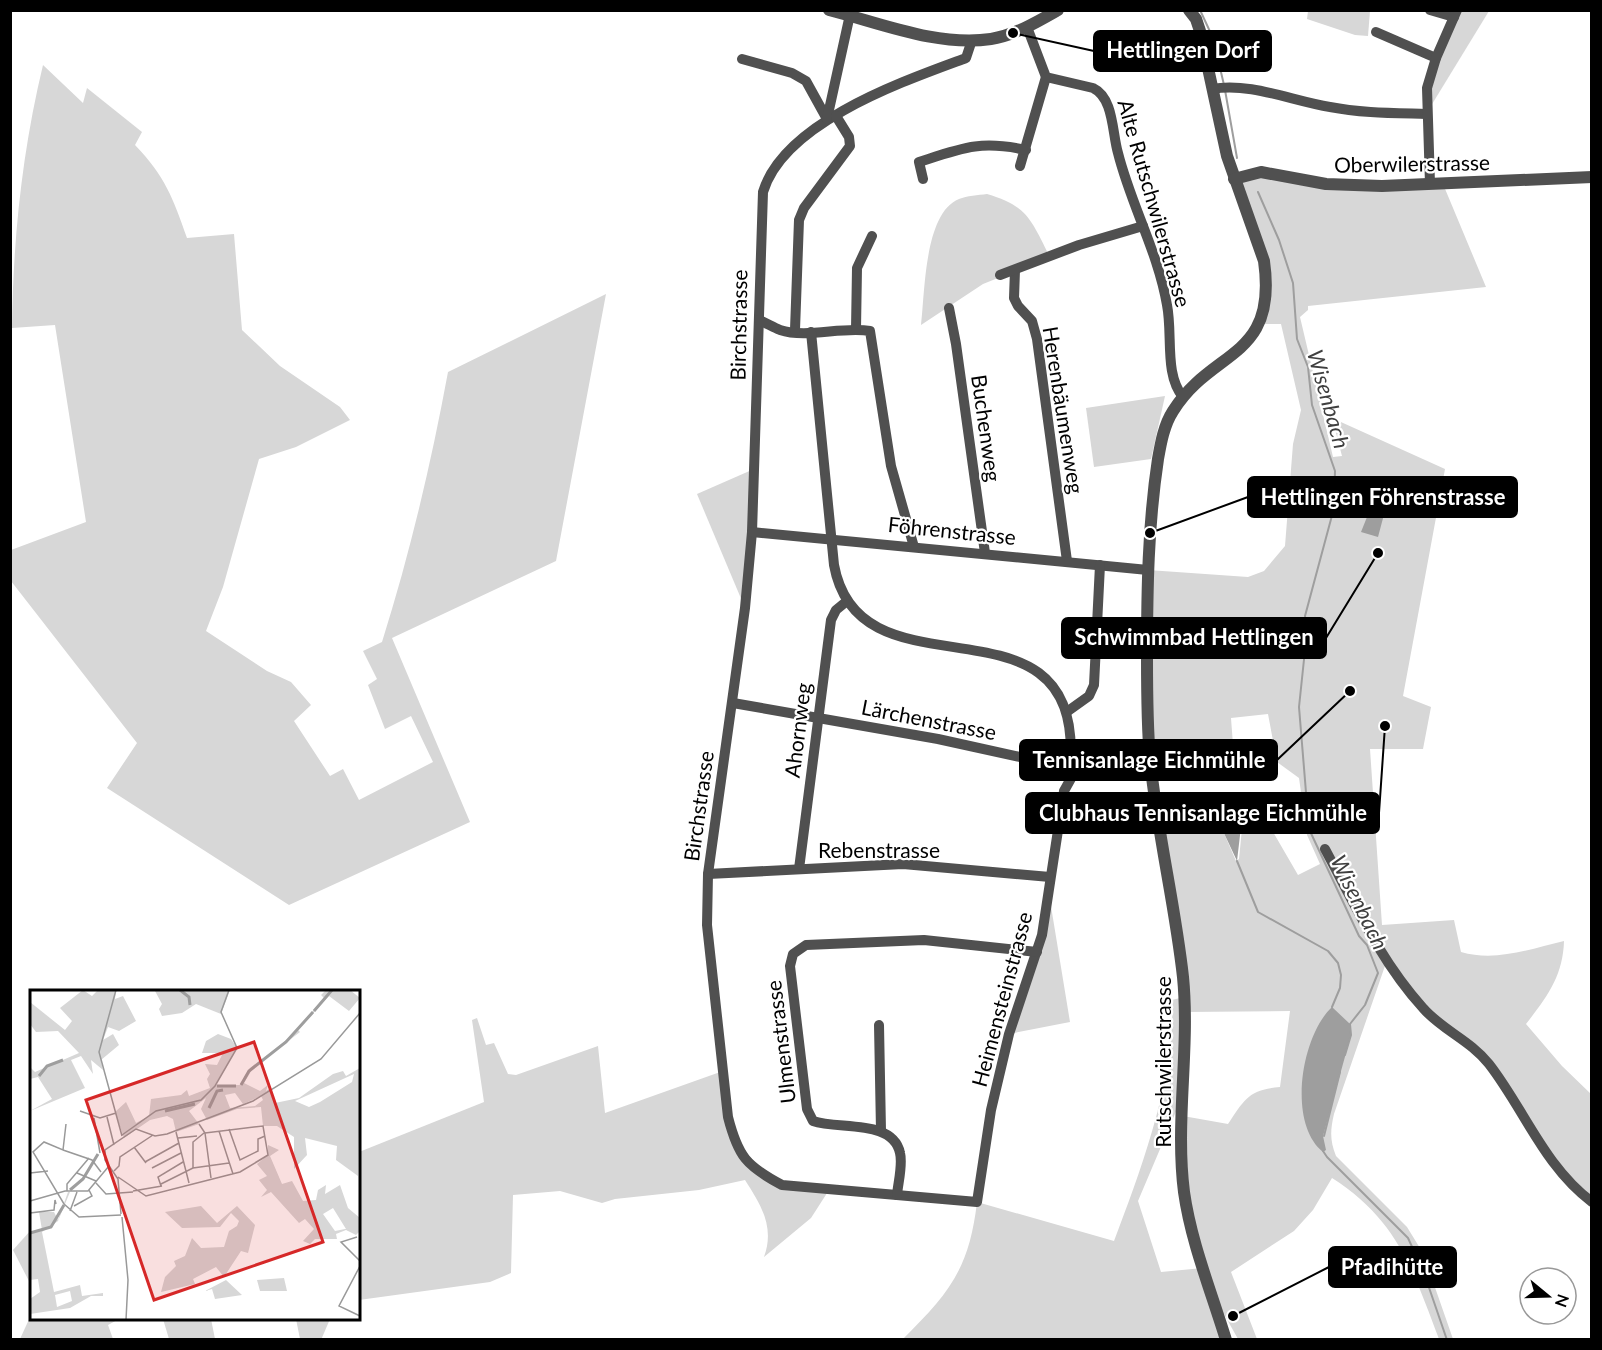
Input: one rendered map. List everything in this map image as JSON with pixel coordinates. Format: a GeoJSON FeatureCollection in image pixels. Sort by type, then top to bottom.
{"type":"FeatureCollection","features":[{"type":"Feature","properties":{"kind":"street"},"geometry":{"type":"LineString","coordinates":[[829,10],[851,13],[933,36],[972,40],[991,39],[1027,27],[1058,10]]}},
{"type":"Feature","properties":{"kind":"street","name":"Rutschwilerstrasse"},"geometry":{"type":"LineString","coordinates":[[1189,10],[1196,19],[1220,88],[1234,179],[1264,261],[1266,292],[1264,308],[1258,324],[1242,347],[1183,397],[1167,422],[1162,438],[1153,499],[1148,570],[1150,756],[1183,978],[1185,1011],[1182,1157],[1185,1193],[1196,1245],[1226,1340]]}},
{"type":"Feature","properties":{"kind":"street"},"geometry":{"type":"LineString","coordinates":[[1430,10],[1456,14],[1436,58],[1427,88],[1426,114],[1430,184]]}},
{"type":"Feature","properties":{"kind":"street"},"geometry":{"type":"LineString","coordinates":[[832,117],[851,13]]}},
{"type":"Feature","properties":{"kind":"street"},"geometry":{"type":"LineString","coordinates":[[1020,166],[1046,77],[1027,27]]}},
{"type":"Feature","properties":{"kind":"street"},"geometry":{"type":"LineString","coordinates":[[1376,32],[1436,58]]}},
{"type":"Feature","properties":{"kind":"street","name":"Birchstrasse"},"geometry":{"type":"LineString","coordinates":[[972,40],[966,58],[886,88],[832,117],[776,165],[767,178],[760,214],[752,532],[732,703],[708,874],[709,945],[728,1117],[735,1144],[754,1170],[782,1185],[977,1202]]}},
{"type":"Feature","properties":{"kind":"street"},"geometry":{"type":"LineString","coordinates":[[742,59],[792,73],[806,81],[849,137],[850,146],[804,208],[799,220],[795,330]]}},
{"type":"Feature","properties":{"kind":"street","name":"Alte Rutschwilerstrasse"},"geometry":{"type":"LineString","coordinates":[[1046,77],[1093,88],[1104,95],[1118,154],[1167,304],[1172,337],[1172,381],[1183,397]]}},
{"type":"Feature","properties":{"kind":"street"},"geometry":{"type":"LineString","coordinates":[[1220,88],[1330,107],[1426,114]]}},
{"type":"Feature","properties":{"kind":"street"},"geometry":{"type":"LineString","coordinates":[[924,179],[919,162],[969,146],[996,143],[1026,150]]}},
{"type":"Feature","properties":{"kind":"street","name":"Oberwilerstrasse"},"geometry":{"type":"LineString","coordinates":[[1234,179],[1261,172],[1343,186],[1592,177]]}},
{"type":"Feature","properties":{"kind":"street"},"geometry":{"type":"LineString","coordinates":[[1000,275],[1143,226]]}},
{"type":"Feature","properties":{"kind":"street"},"geometry":{"type":"LineString","coordinates":[[856,329],[857,268],[872,237]]}},
{"type":"Feature","properties":{"kind":"street","name":"Herenbäumenweg"},"geometry":{"type":"LineString","coordinates":[[1015,270],[1014,298],[1032,321],[1037,339],[1067,561]]}},
{"type":"Feature","properties":{"kind":"street","name":"Buchenweg"},"geometry":{"type":"LineString","coordinates":[[949,308],[985,553]]}},
{"type":"Feature","properties":{"kind":"street"},"geometry":{"type":"LineString","coordinates":[[759,320],[782,331],[812,332],[856,329],[870,331],[891,466],[914,547]]}},
{"type":"Feature","properties":{"kind":"street"},"geometry":{"type":"LineString","coordinates":[[812,332],[836,576],[847,601],[871,625],[884,633],[902,638],[1009,657],[1035,668],[1056,692],[1068,711],[1089,696],[1094,685],[1100,565]]}},
{"type":"Feature","properties":{"kind":"street","name":"Föhrenstrasse"},"geometry":{"type":"LineString","coordinates":[[752,532],[1148,570]]}},
{"type":"Feature","properties":{"kind":"street","name":"Ahornweg"},"geometry":{"type":"LineString","coordinates":[[799,869],[831,620],[836,610],[847,601]]}},
{"type":"Feature","properties":{"kind":"street","name":"Lärchenstrasse"},"geometry":{"type":"LineString","coordinates":[[732,703],[938,739],[1072,770]]}},
{"type":"Feature","properties":{"kind":"street","name":"Heimensteinstrasse"},"geometry":{"type":"LineString","coordinates":[[977,1202],[991,1110],[1019,1001],[1037,952],[1064,791],[1072,770],[1072,741],[1068,711]]}},
{"type":"Feature","properties":{"kind":"street"},"geometry":{"type":"LineString","coordinates":[[1072,770],[1088,765],[1150,756]]}},
{"type":"Feature","properties":{"kind":"street"},"geometry":{"type":"LineString","coordinates":[[1325,849],[1386,960],[1421,1007],[1471,1046],[1488,1063],[1552,1162],[1572,1186],[1592,1202]]}},
{"type":"Feature","properties":{"kind":"street","name":"Rebenstrasse"},"geometry":{"type":"LineString","coordinates":[[708,874],[903,864],[1050,877]]}},
{"type":"Feature","properties":{"kind":"street","name":"Ulmenstrasse"},"geometry":{"type":"LineString","coordinates":[[881,1131],[825,1125],[813,1121],[807,1109],[790,966],[793,954],[806,945],[924,940],[1037,952]]}},
{"type":"Feature","properties":{"kind":"street"},"geometry":{"type":"LineString","coordinates":[[879,1025],[881,1131],[894,1137],[901,1154],[897,1196]]}},
{"type":"Feature","properties":{"kind":"shaded area"},"geometry":{"type":"Polygon","coordinates":[[[1308,11],[1370,11],[1368,36],[1355,35],[1307,19],[1308,11]]]}},
{"type":"Feature","properties":{"kind":"shaded area"},"geometry":{"type":"Polygon","coordinates":[[[1457,11],[1489,11],[1426,114],[1427,88],[1457,11]]]}},
{"type":"Feature","properties":{"kind":"shaded area"},"geometry":{"type":"Polygon","coordinates":[[[43,65],[83,103],[87,88],[142,132],[135,145],[154,167],[167,188],[187,238],[234,234],[242,330],[280,366],[340,407],[350,420],[296,447],[259,459],[223,587],[206,631],[267,671],[291,682],[311,705],[294,721],[330,776],[343,769],[359,800],[433,762],[411,716],[385,729],[368,685],[377,679],[363,651],[382,642],[419,508],[448,372],[606,294],[556,561],[392,638],[470,822],[289,905],[107,788],[137,743],[11,581],[11,550],[86,522],[55,325],[12,328],[14,262],[20,196],[29,130],[43,65]]]}},
{"type":"Feature","properties":{"kind":"shaded area"},"geometry":{"type":"Polygon","coordinates":[[[1246,175],[1310,182],[1443,184],[1486,287],[1308,306],[1308,310],[1300,317],[1333,457],[1342,456],[1332,418],[1445,469],[1403,696],[1431,707],[1423,749],[1370,749],[1382,925],[1454,920],[1461,952],[1474,955],[1513,953],[1564,941],[1557,976],[1547,995],[1526,1024],[1562,1066],[1591,1094],[1591,1202],[1572,1186],[1488,1063],[1440,1024],[1387,960],[1334,1114],[1332,1141],[1336,1156],[1407,1227],[1423,1253],[1453,1339],[1439,1339],[1411,1269],[1388,1229],[1373,1211],[1332,1178],[1313,1210],[1294,1231],[1231,1272],[1257,1339],[1238,1339],[1224,1314],[1226,1339],[902,1340],[944,1294],[954,1279],[969,1246],[977,1202],[1114,1241],[1145,1154],[1163,1091],[1172,1029],[1172,1000],[1184,997],[1158,820],[1255,801],[1298,875],[1320,864],[1307,835],[1299,778],[1277,762],[1268,714],[1231,718],[1233,745],[1202,740],[1149,751],[1148,570],[1248,577],[1264,571],[1285,546],[1293,444],[1301,410],[1281,324],[1258,324],[1266,276],[1234,179],[1246,175]],[[1244,808],[1232,816],[1223,831],[1236,861],[1239,859],[1244,808]],[[1290,1011],[1185,1012],[1177,1109],[1138,1201],[1161,1272],[1203,1268],[1185,1193],[1183,1116],[1228,1124],[1248,1097],[1269,1088],[1280,1087],[1290,1011]]]}},
{"type":"Feature","properties":{"kind":"shaded area"},"geometry":{"type":"Polygon","coordinates":[[[987,194],[1011,204],[1027,216],[1050,257],[983,284],[921,325],[928,255],[939,220],[947,207],[959,199],[987,194]]]}},
{"type":"Feature","properties":{"kind":"shaded area"},"geometry":{"type":"Polygon","coordinates":[[[1165,396],[1151,459],[1094,467],[1086,408],[1165,396]]]}},
{"type":"Feature","properties":{"kind":"shaded area"},"geometry":{"type":"Polygon","coordinates":[[[754,469],[745,608],[697,494],[754,469]]]}},
{"type":"Feature","properties":{"kind":"shaded area"},"geometry":{"type":"Polygon","coordinates":[[[1364,501],[1386,507],[1378,537],[1361,532],[1367,517],[1362,510],[1364,501]]]}},
{"type":"Feature","properties":{"kind":"shaded area"},"geometry":{"type":"Polygon","coordinates":[[[1238,793],[1244,801],[1237,861],[1223,831],[1237,806],[1238,793]]]}},
{"type":"Feature","properties":{"kind":"shaded area"},"geometry":{"type":"Polygon","coordinates":[[[1048,888],[1070,1022],[1009,1034],[1037,952],[1048,888]]]}},
{"type":"Feature","properties":{"kind":"shaded area"},"geometry":{"type":"Polygon","coordinates":[[[1332,1007],[1350,1024],[1351,1035],[1323,1136],[1326,1150],[1323,1152],[1312,1139],[1305,1121],[1302,1080],[1312,1038],[1321,1020],[1332,1007]]]}},
{"type":"Feature","properties":{"kind":"shaded area"},"geometry":{"type":"Polygon","coordinates":[[[477,1018],[486,1045],[494,1043],[508,1074],[516,1075],[598,1046],[605,1113],[723,1071],[735,1144],[782,1185],[829,1190],[811,1218],[764,1257],[768,1236],[765,1217],[745,1180],[699,1190],[615,1199],[602,1203],[560,1191],[513,1195],[511,1273],[490,1282],[360,1300],[360,1152],[484,1102],[472,1020],[477,1018]]]}},
{"type":"Feature","properties":{"kind":"shaded area"},"geometry":{"type":"Polygon","coordinates":[[[30,1231],[30,1283],[13,1250],[30,1231]]]}},
{"type":"Feature","properties":{"kind":"shaded area"},"geometry":{"type":"Polygon","coordinates":[[[30,1317],[30,1320],[117,1320],[108,1325],[113,1339],[20,1339],[30,1317]]]}},
{"type":"Feature","properties":{"kind":"shaded area"},"geometry":{"type":"Polygon","coordinates":[[[163,1320],[211,1320],[215,1339],[169,1339],[163,1320]]]}},
{"type":"Feature","properties":{"kind":"shaded area"},"geometry":{"type":"Polygon","coordinates":[[[296,1320],[330,1320],[321,1340],[300,1339],[296,1320]]]}},
{"type":"Feature","properties":{"kind":"waterway","name":"Wisenbach"},"geometry":{"type":"LineString","coordinates":[[1200,10],[1213,38],[1224,85]]}},
{"type":"Feature","properties":{"kind":"waterway","name":"Wisenbach"},"geometry":{"type":"LineString","coordinates":[[1225,90],[1237,158]]}},
{"type":"Feature","properties":{"kind":"waterway","name":"Wisenbach"},"geometry":{"type":"LineString","coordinates":[[1258,192],[1279,240],[1293,283],[1297,339],[1308,367],[1312,405],[1335,471],[1334,508],[1305,616],[1307,631],[1299,707],[1309,829],[1359,936],[1367,945],[1378,973],[1365,1005],[1350,1024],[1351,1035],[1345,1055]]}},
{"type":"Feature","properties":{"kind":"waterway"},"geometry":{"type":"LineString","coordinates":[[1371,497],[1376,498],[1379,492],[1384,491],[1387,497],[1395,500],[1401,509],[1407,500]]}},
{"type":"Feature","properties":{"kind":"waterway"},"geometry":{"type":"LineString","coordinates":[[1237,861],[1258,912],[1328,951],[1338,963],[1341,975],[1340,988],[1332,1007]]}},
{"type":"Feature","properties":{"kind":"waterway","name":"Wisenbach"},"geometry":{"type":"LineString","coordinates":[[1324,1136],[1340,1072]]}},
{"type":"Feature","properties":{"kind":"waterway","name":"Wisenbach"},"geometry":{"type":"LineString","coordinates":[[1323,1151],[1408,1238],[1424,1273],[1447,1340]]}},
{"type":"Feature","properties":{"kind":"place","name":"Hettlingen Dorf"},"geometry":{"type":"Point","coordinates":[1013,33]}},
{"type":"Feature","properties":{"kind":"place","name":"Hettlingen Föhrenstrasse"},"geometry":{"type":"Point","coordinates":[1150,533]}},
{"type":"Feature","properties":{"kind":"place","name":"Schwimmbad Hettlingen"},"geometry":{"type":"Point","coordinates":[1378,553]}},
{"type":"Feature","properties":{"kind":"place","name":"Tennisanlage Eichmühle"},"geometry":{"type":"Point","coordinates":[1350,691]}},
{"type":"Feature","properties":{"kind":"place","name":"Clubhaus Tennisanlage Eichmühle"},"geometry":{"type":"Point","coordinates":[1385,726]}},
{"type":"Feature","properties":{"kind":"place","name":"Pfadihütte"},"geometry":{"type":"Point","coordinates":[1233,1316]}}]}
